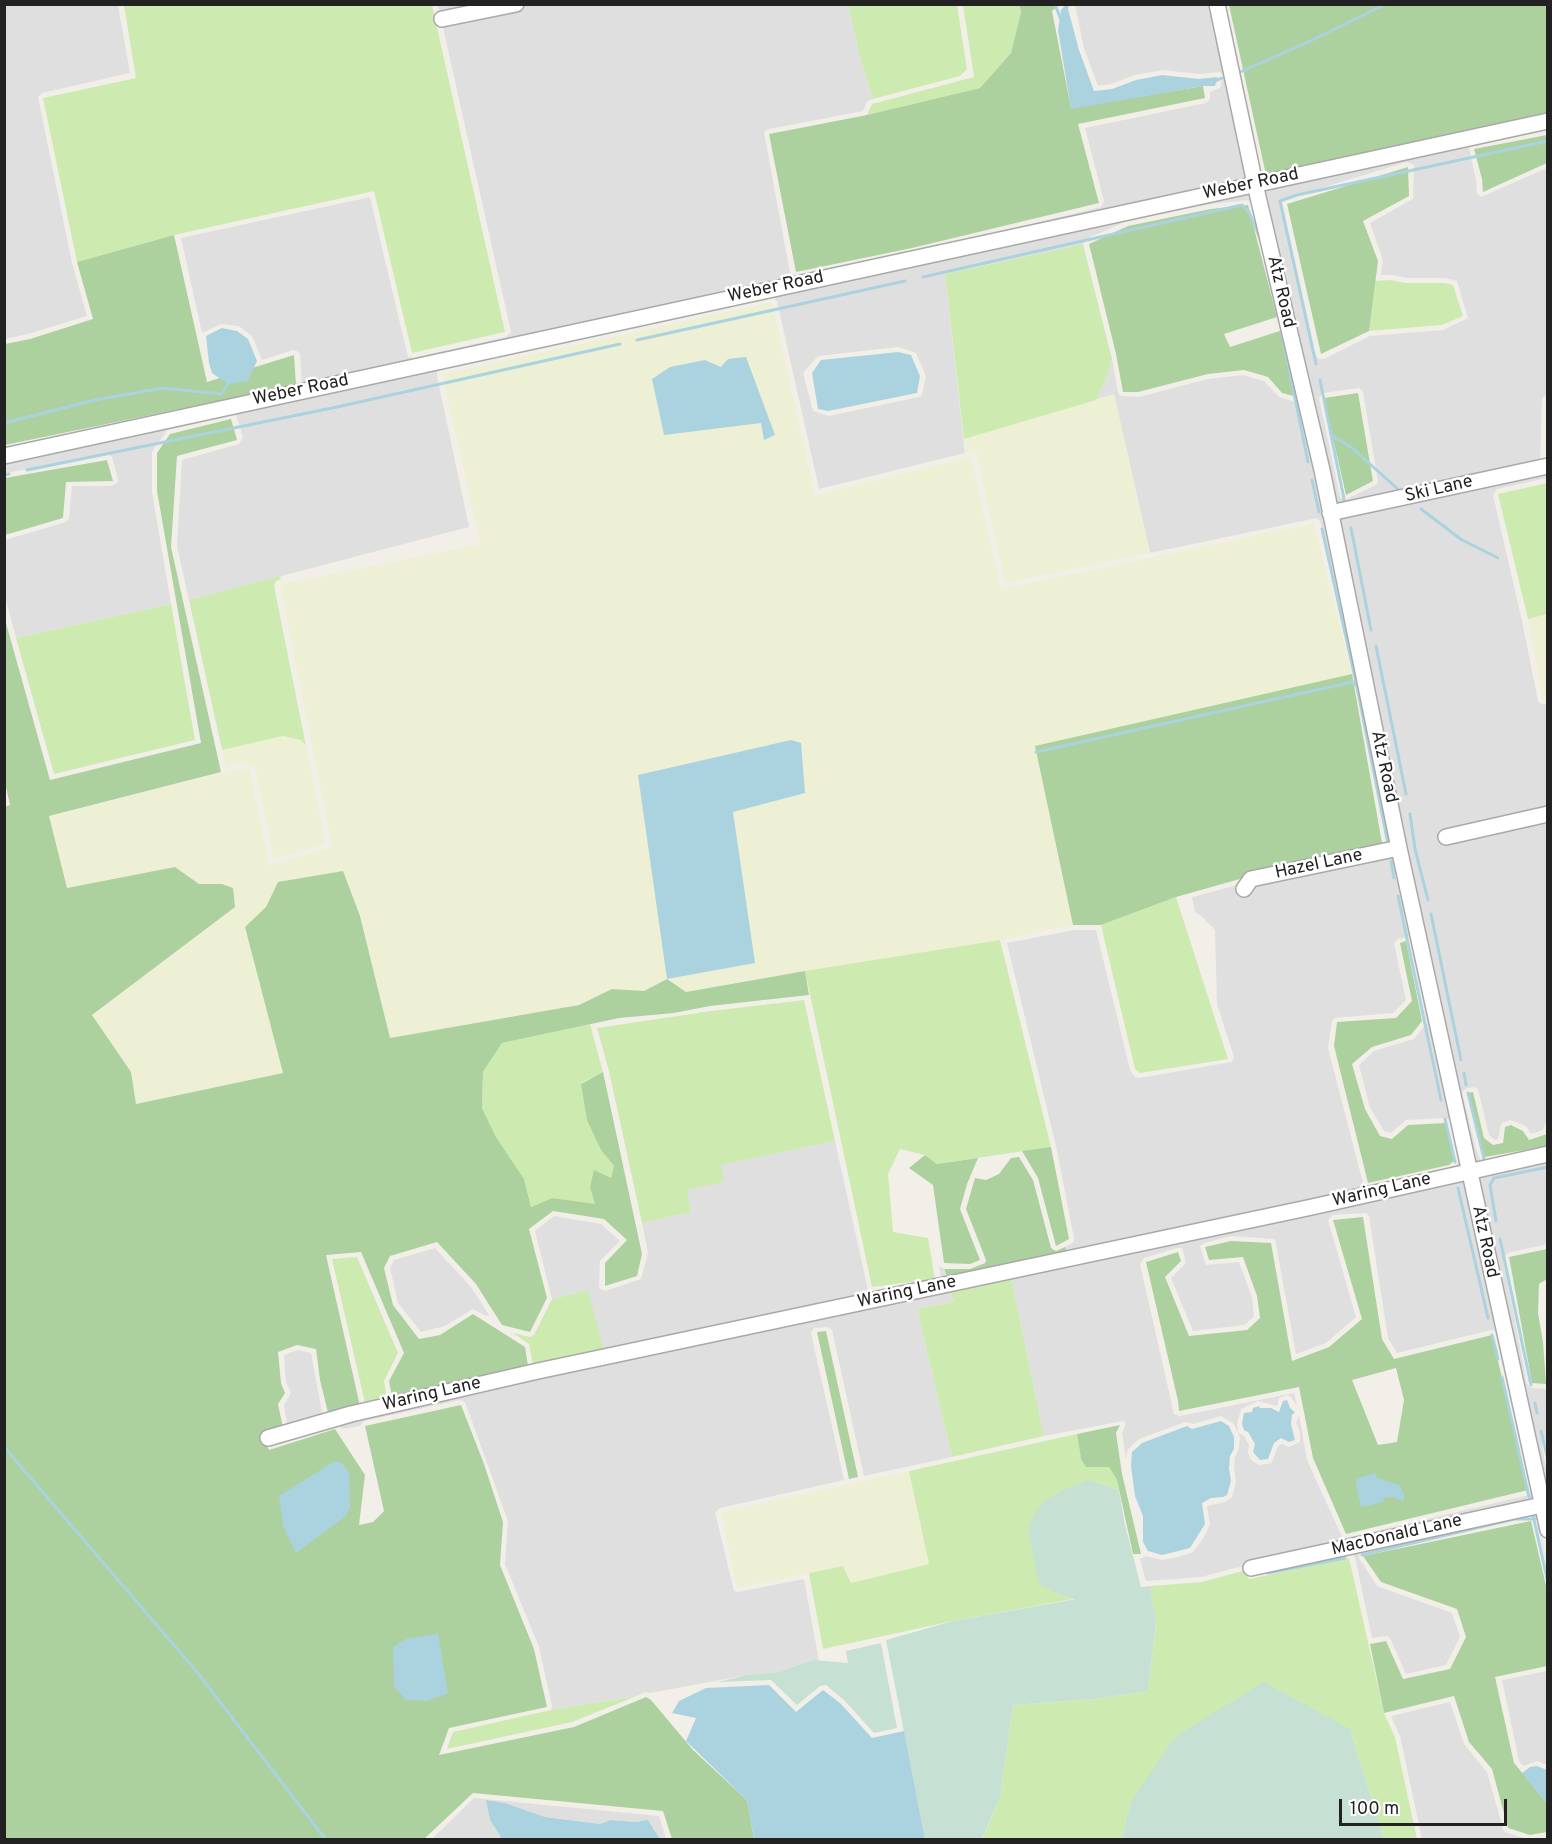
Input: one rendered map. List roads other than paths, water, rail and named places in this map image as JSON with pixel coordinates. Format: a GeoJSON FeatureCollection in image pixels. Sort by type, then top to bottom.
{"type":"FeatureCollection","features":[{"type":"Feature","properties":{"kind":"street"},"geometry":{"type":"LineString","coordinates":[[442,19],[516,4]]}},
{"type":"Feature","properties":{"kind":"street","name":"Atz Road"},"geometry":{"type":"LineString","coordinates":[[1217,4],[1255,184],[1330,513],[1399,848],[1548,1530]]}},
{"type":"Feature","properties":{"kind":"street","name":"Weber Road"},"geometry":{"type":"LineString","coordinates":[[4,456],[1548,121]]}},
{"type":"Feature","properties":{"kind":"street","name":"Ski Lane"},"geometry":{"type":"LineString","coordinates":[[1330,513],[1548,466]]}},
{"type":"Feature","properties":{"kind":"street"},"geometry":{"type":"LineString","coordinates":[[1446,837],[1548,814]]}},
{"type":"Feature","properties":{"kind":"street","name":"Hazel Lane"},"geometry":{"type":"LineString","coordinates":[[1244,889],[1251,879],[1399,848]]}},
{"type":"Feature","properties":{"kind":"street","name":"Waring Lane"},"geometry":{"type":"LineString","coordinates":[[268,1438],[351,1414],[538,1371],[801,1314],[861,1304],[1548,1154]]}},
{"type":"Feature","properties":{"kind":"street","name":"MacDonald Lane"},"geometry":{"type":"LineString","coordinates":[[1251,1568],[1542,1505]]}},
{"type":"Feature","properties":{"kind":"water"},"geometry":{"type":"Polygon","coordinates":[[[1066,4],[1069,5],[1068,9],[1079,50],[1094,91],[1112,89],[1136,80],[1162,75],[1199,79],[1218,77],[1215,86],[1203,86],[1071,109],[1058,30],[1061,10],[1066,4]]]}},
{"type":"Feature","properties":{"kind":"water"},"geometry":{"type":"Polygon","coordinates":[[[222,328],[237,331],[248,339],[257,361],[248,381],[228,384],[212,373],[206,336],[222,328]]]}},
{"type":"Feature","properties":{"kind":"water"},"geometry":{"type":"Polygon","coordinates":[[[898,352],[911,355],[920,376],[917,393],[828,411],[818,409],[812,373],[821,360],[898,352]]]}},
{"type":"Feature","properties":{"kind":"water"},"geometry":{"type":"Polygon","coordinates":[[[746,357],[775,435],[764,440],[761,423],[664,435],[652,379],[670,367],[705,360],[721,367],[728,359],[746,357]]]}},
{"type":"Feature","properties":{"kind":"water"},"geometry":{"type":"Polygon","coordinates":[[[791,740],[801,743],[805,793],[733,812],[755,963],[667,979],[638,775],[791,740]]]}},
{"type":"Feature","properties":{"kind":"water"},"geometry":{"type":"Polygon","coordinates":[[[1287,1400],[1290,1408],[1295,1412],[1292,1415],[1291,1424],[1295,1440],[1289,1442],[1281,1438],[1274,1443],[1268,1459],[1260,1460],[1253,1452],[1255,1444],[1248,1432],[1244,1430],[1242,1424],[1244,1413],[1252,1412],[1253,1408],[1259,1406],[1279,1412],[1283,1401],[1287,1400]]]}},
{"type":"Feature","properties":{"kind":"water"},"geometry":{"type":"Polygon","coordinates":[[[1221,1421],[1229,1426],[1234,1437],[1234,1449],[1230,1456],[1229,1468],[1231,1481],[1227,1495],[1211,1498],[1202,1503],[1205,1524],[1190,1548],[1162,1555],[1148,1551],[1143,1542],[1143,1516],[1135,1496],[1131,1466],[1132,1452],[1142,1443],[1187,1426],[1192,1429],[1221,1421]]]}},
{"type":"Feature","properties":{"kind":"water"},"geometry":{"type":"Polygon","coordinates":[[[335,1461],[342,1463],[349,1473],[350,1508],[345,1517],[296,1553],[283,1526],[279,1496],[335,1461]]]}},
{"type":"Feature","properties":{"kind":"water"},"geometry":{"type":"Polygon","coordinates":[[[1375,1473],[1377,1478],[1399,1485],[1405,1496],[1403,1501],[1391,1497],[1384,1498],[1383,1502],[1361,1507],[1356,1479],[1375,1473]]]}},
{"type":"Feature","properties":{"kind":"water"},"geometry":{"type":"Polygon","coordinates":[[[438,1634],[448,1693],[427,1701],[406,1700],[394,1686],[393,1647],[408,1638],[438,1634]]]}},
{"type":"Feature","properties":{"kind":"water"},"geometry":{"type":"Polygon","coordinates":[[[769,1685],[796,1712],[823,1690],[840,1703],[872,1738],[904,1731],[925,1839],[754,1839],[747,1800],[686,1741],[696,1718],[672,1713],[679,1701],[706,1688],[769,1685]]]}},
{"type":"Feature","properties":{"kind":"water"},"geometry":{"type":"Polygon","coordinates":[[[1537,1766],[1547,1770],[1547,1803],[1522,1773],[1530,1767],[1537,1766]]]}},
{"type":"Feature","properties":{"kind":"water"},"geometry":{"type":"Polygon","coordinates":[[[486,1800],[505,1803],[545,1817],[600,1824],[611,1820],[635,1822],[648,1820],[660,1839],[502,1839],[490,1820],[486,1800]]]}},
{"type":"Feature","properties":{"kind":"waterway"},"geometry":{"type":"LineString","coordinates":[[1055,4],[1061,20]]}},
{"type":"Feature","properties":{"kind":"waterway"},"geometry":{"type":"LineString","coordinates":[[1240,72],[1386,4]]}},
{"type":"Feature","properties":{"kind":"waterway"},"geometry":{"type":"LineString","coordinates":[[1213,82],[1222,78]]}},
{"type":"Feature","properties":{"kind":"waterway"},"geometry":{"type":"LineString","coordinates":[[1316,364],[1280,201],[1297,195],[1548,141]]}},
{"type":"Feature","properties":{"kind":"waterway"},"geometry":{"type":"LineString","coordinates":[[923,277],[1242,205],[1249,212],[1262,243]]}},
{"type":"Feature","properties":{"kind":"waterway"},"geometry":{"type":"LineString","coordinates":[[637,340],[905,281]]}},
{"type":"Feature","properties":{"kind":"waterway"},"geometry":{"type":"LineString","coordinates":[[1276,305],[1278,315]]}},
{"type":"Feature","properties":{"kind":"waterway"},"geometry":{"type":"LineString","coordinates":[[1282,334],[1308,462]]}},
{"type":"Feature","properties":{"kind":"waterway"},"geometry":{"type":"LineString","coordinates":[[27,470],[337,407],[620,344]]}},
{"type":"Feature","properties":{"kind":"waterway"},"geometry":{"type":"LineString","coordinates":[[1320,380],[1345,504]]}},
{"type":"Feature","properties":{"kind":"waterway"},"geometry":{"type":"LineString","coordinates":[[4,423],[95,400],[163,388],[221,394],[228,384]]}},
{"type":"Feature","properties":{"kind":"waterway"},"geometry":{"type":"LineString","coordinates":[[1331,435],[1351,447],[1400,491]]}},
{"type":"Feature","properties":{"kind":"waterway"},"geometry":{"type":"LineString","coordinates":[[4,475],[9,474]]}},
{"type":"Feature","properties":{"kind":"waterway"},"geometry":{"type":"LineString","coordinates":[[1312,480],[1319,512]]}},
{"type":"Feature","properties":{"kind":"waterway"},"geometry":{"type":"LineString","coordinates":[[1421,509],[1462,540],[1498,558]]}},
{"type":"Feature","properties":{"kind":"waterway"},"geometry":{"type":"LineString","coordinates":[[1351,528],[1371,630]]}},
{"type":"Feature","properties":{"kind":"waterway"},"geometry":{"type":"LineString","coordinates":[[1322,529],[1357,687],[1388,844]]}},
{"type":"Feature","properties":{"kind":"waterway"},"geometry":{"type":"LineString","coordinates":[[1376,646],[1406,794]]}},
{"type":"Feature","properties":{"kind":"waterway"},"geometry":{"type":"LineString","coordinates":[[1036,752],[1353,682],[1357,687]]}},
{"type":"Feature","properties":{"kind":"waterway"},"geometry":{"type":"LineString","coordinates":[[1410,814],[1415,849],[1428,900]]}},
{"type":"Feature","properties":{"kind":"waterway"},"geometry":{"type":"LineString","coordinates":[[1391,861],[1394,878]]}},
{"type":"Feature","properties":{"kind":"waterway"},"geometry":{"type":"LineString","coordinates":[[1398,896],[1441,1100]]}},
{"type":"Feature","properties":{"kind":"waterway"},"geometry":{"type":"LineString","coordinates":[[1431,914],[1461,1060]]}},
{"type":"Feature","properties":{"kind":"waterway"},"geometry":{"type":"LineString","coordinates":[[1464,1073],[1466,1085]]}},
{"type":"Feature","properties":{"kind":"waterway"},"geometry":{"type":"LineString","coordinates":[[1469,1097],[1468,1093],[1485,1163]]}},
{"type":"Feature","properties":{"kind":"waterway"},"geometry":{"type":"LineString","coordinates":[[1445,1119],[1455,1162]]}},
{"type":"Feature","properties":{"kind":"waterway"},"geometry":{"type":"LineString","coordinates":[[1496,1221],[1490,1185],[1494,1178],[1548,1167]]}},
{"type":"Feature","properties":{"kind":"waterway"},"geometry":{"type":"LineString","coordinates":[[1458,1188],[1488,1318]]}},
{"type":"Feature","properties":{"kind":"waterway"},"geometry":{"type":"LineString","coordinates":[[1500,1239],[1531,1385]]}},
{"type":"Feature","properties":{"kind":"waterway"},"geometry":{"type":"LineString","coordinates":[[1492,1335],[1498,1359]]}},
{"type":"Feature","properties":{"kind":"waterway"},"geometry":{"type":"LineString","coordinates":[[1502,1377],[1529,1497]]}},
{"type":"Feature","properties":{"kind":"waterway"},"geometry":{"type":"LineString","coordinates":[[1535,1403],[1537,1413]]}},
{"type":"Feature","properties":{"kind":"waterway"},"geometry":{"type":"LineString","coordinates":[[1541,1431],[1548,1460]]}},
{"type":"Feature","properties":{"kind":"waterway"},"geometry":{"type":"LineString","coordinates":[[4,1447],[197,1672],[326,1840]]}},
{"type":"Feature","properties":{"kind":"waterway"},"geometry":{"type":"LineString","coordinates":[[1533,1515],[1548,1583]]}},
{"type":"Feature","properties":{"kind":"waterway"},"geometry":{"type":"LineString","coordinates":[[1362,1555],[1514,1519],[1535,1519]]}},
{"type":"Feature","properties":{"kind":"waterway"},"geometry":{"type":"LineString","coordinates":[[1268,1573],[1345,1558]]}}]}
